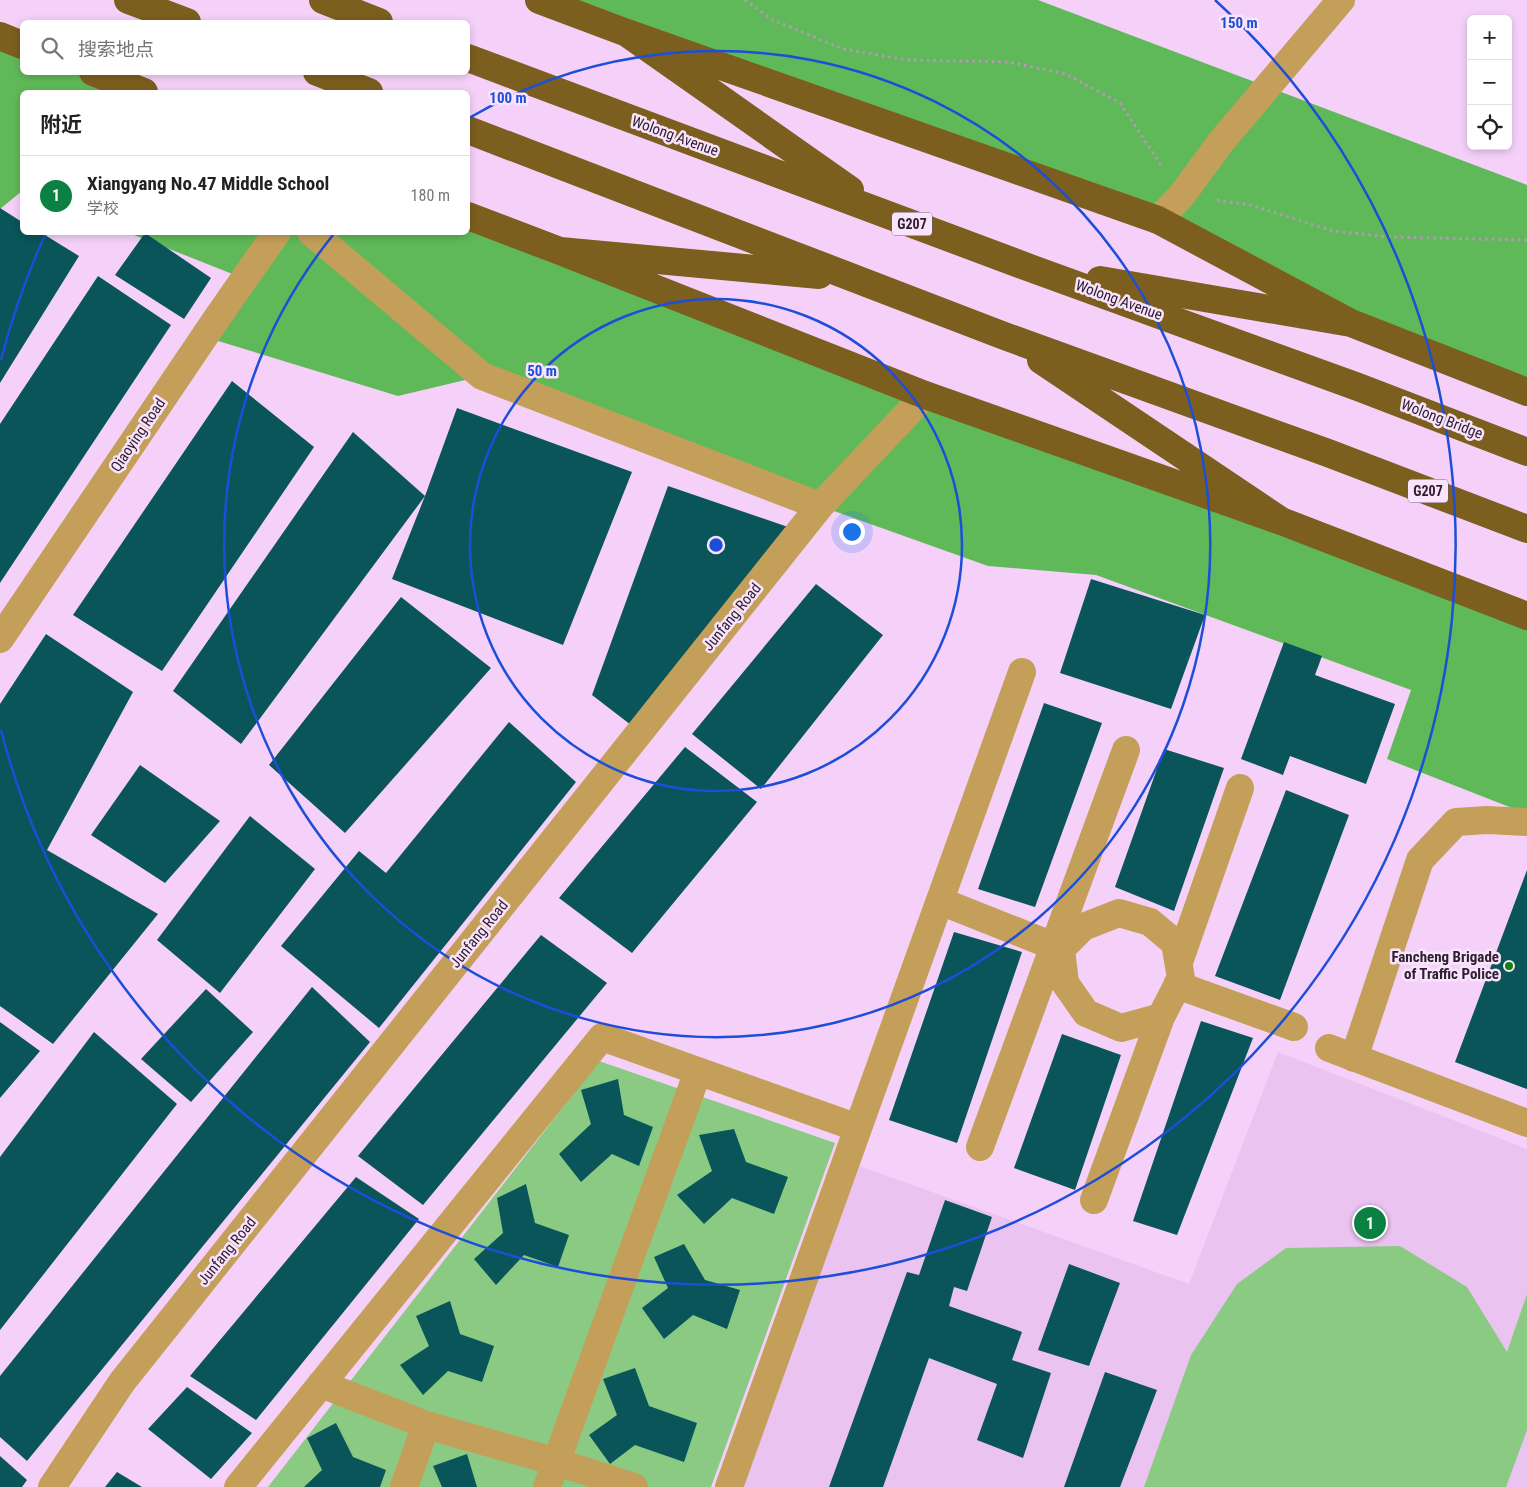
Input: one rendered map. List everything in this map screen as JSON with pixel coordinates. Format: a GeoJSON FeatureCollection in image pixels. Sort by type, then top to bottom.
{"type":"FeatureCollection","features":[{"type":"Feature","properties":{"kind":"highway"},"geometry":{"type":"LineString","coordinates":[[128,0],[182,20]]}},
{"type":"Feature","properties":{"kind":"highway"},"geometry":{"type":"LineString","coordinates":[[323,0],[373,20]]}},
{"type":"Feature","properties":{"kind":"highway","name":"Wolong Avenue"},"geometry":{"type":"LineString","coordinates":[[539,0],[627,33],[882,213]]}},
{"type":"Feature","properties":{"kind":"highway"},"geometry":{"type":"LineString","coordinates":[[627,33],[1158,220],[1351,323],[1527,392]]}},
{"type":"Feature","properties":{"kind":"highway"},"geometry":{"type":"LineString","coordinates":[[0,36],[20,44]]}},
{"type":"Feature","properties":{"kind":"highway","name":"Wolong Avenue"},"geometry":{"type":"LineString","coordinates":[[470,59],[1030,268],[1358,386]]}},
{"type":"Feature","properties":{"kind":"highway"},"geometry":{"type":"LineString","coordinates":[[101,75],[139,90]]}},
{"type":"Feature","properties":{"kind":"highway"},"geometry":{"type":"LineString","coordinates":[[325,75],[364,90]]}},
{"type":"Feature","properties":{"kind":"highway","name":"G207"},"geometry":{"type":"LineString","coordinates":[[470,131],[1006,337],[1328,453],[1527,529]]}},
{"type":"Feature","properties":{"kind":"highway","name":"G207"},"geometry":{"type":"LineString","coordinates":[[470,217],[560,251],[854,278]]}},
{"type":"Feature","properties":{"kind":"highway"},"geometry":{"type":"LineString","coordinates":[[560,251],[925,395],[1281,521],[1527,616]]}},
{"type":"Feature","properties":{"kind":"highway"},"geometry":{"type":"LineString","coordinates":[[1030,268],[1351,323]]}},
{"type":"Feature","properties":{"kind":"highway"},"geometry":{"type":"LineString","coordinates":[[1006,337],[1281,521]]}},
{"type":"Feature","properties":{"kind":"highway","name":"Wolong Bridge"},"geometry":{"type":"LineString","coordinates":[[1358,386],[1527,452]]}},
{"type":"Feature","properties":{"kind":"street"},"geometry":{"type":"LineString","coordinates":[[1158,220],[1182,195],[1220,142],[1341,0]]}},
{"type":"Feature","properties":{"kind":"street","name":"Qiaoying Road"},"geometry":{"type":"LineString","coordinates":[[0,638],[217,318],[276,235]]}},
{"type":"Feature","properties":{"kind":"street"},"geometry":{"type":"LineString","coordinates":[[315,235],[482,376],[820,506]]}},
{"type":"Feature","properties":{"kind":"street","name":"Junfang Road"},"geometry":{"type":"LineString","coordinates":[[52,1487],[128,1375],[820,506],[925,395]]}},
{"type":"Feature","properties":{"kind":"street"},"geometry":{"type":"LineString","coordinates":[[728,1487],[1022,672]]}},
{"type":"Feature","properties":{"kind":"street"},"geometry":{"type":"LineString","coordinates":[[980,1148],[1057,948],[1126,750]]}},
{"type":"Feature","properties":{"kind":"street"},"geometry":{"type":"LineString","coordinates":[[1094,1200],[1178,974],[1240,788]]}},
{"type":"Feature","properties":{"kind":"street"},"geometry":{"type":"LineString","coordinates":[[1354,1058],[1420,860],[1456,822],[1487,820],[1527,822]]}},
{"type":"Feature","properties":{"kind":"street"},"geometry":{"type":"LineString","coordinates":[[940,901],[1057,948]]}},
{"type":"Feature","properties":{"kind":"street"},"geometry":{"type":"LineString","coordinates":[[1057,948],[1083,927],[1119,913],[1150,922],[1175,942],[1178,974]]}},
{"type":"Feature","properties":{"kind":"street"},"geometry":{"type":"LineString","coordinates":[[1057,948],[1065,983],[1086,1012],[1121,1028],[1161,1017]]}},
{"type":"Feature","properties":{"kind":"street"},"geometry":{"type":"LineString","coordinates":[[1178,974],[1294,1027]]}},
{"type":"Feature","properties":{"kind":"street"},"geometry":{"type":"LineString","coordinates":[[238,1487],[602,1037],[858,1128]]}},
{"type":"Feature","properties":{"kind":"street"},"geometry":{"type":"LineString","coordinates":[[1329,1048],[1527,1123]]}},
{"type":"Feature","properties":{"kind":"street"},"geometry":{"type":"LineString","coordinates":[[547,1487],[698,1072]]}},
{"type":"Feature","properties":{"kind":"street"},"geometry":{"type":"LineString","coordinates":[[321,1384],[426,1425],[556,1462],[634,1487]]}},
{"type":"Feature","properties":{"kind":"street"},"geometry":{"type":"LineString","coordinates":[[404,1487],[426,1425]]}},
{"type":"Feature","properties":{"kind":"path"},"geometry":{"type":"LineString","coordinates":[[745,0],[773,20],[843,49],[907,60],[1009,62],[1066,74],[1120,103],[1182,195],[1251,205],[1333,231],[1391,237],[1527,240]]}},
{"type":"Feature","properties":{"kind":"shaded area"},"geometry":{"type":"Polygon","coordinates":[[[1278,1052],[1527,1149],[1527,1487],[736,1487],[851,1163],[1189,1284],[1278,1052]]]}},
{"type":"Feature","properties":{"kind":"green space"},"geometry":{"type":"Polygon","coordinates":[[[539,0],[1038,0],[1527,185],[1527,392],[1158,220],[539,0]]]}},
{"type":"Feature","properties":{"kind":"green space"},"geometry":{"type":"Polygon","coordinates":[[[0,36],[20,44],[20,75],[98,75],[139,90],[20,90],[20,193],[0,209],[0,36]]]}},
{"type":"Feature","properties":{"kind":"green space"},"geometry":{"type":"Polygon","coordinates":[[[470,217],[1527,616],[1527,814],[1387,759],[1411,690],[1096,575],[988,566],[820,506],[482,376],[398,396],[205,337],[245,279],[134,235],[470,235],[470,217]]]}},
{"type":"Feature","properties":{"kind":"green space"},"geometry":{"type":"Polygon","coordinates":[[[599,1061],[835,1143],[711,1487],[268,1487],[599,1061]]]}},
{"type":"Feature","properties":{"kind":"green space"},"geometry":{"type":"Polygon","coordinates":[[[1400,1246],[1467,1287],[1507,1352],[1527,1294],[1527,1430],[1506,1487],[1144,1487],[1191,1355],[1237,1284],[1286,1248],[1400,1246]]]}},
{"type":"Feature","properties":{"kind":"building"},"geometry":{"type":"Polygon","coordinates":[[[0,208],[20,221],[20,235],[45,235],[79,256],[0,383],[0,208]]]}},
{"type":"Feature","properties":{"kind":"building"},"geometry":{"type":"Polygon","coordinates":[[[144,235],[148,235],[211,278],[184,319],[115,275],[144,235]]]}},
{"type":"Feature","properties":{"kind":"building"},"geometry":{"type":"Polygon","coordinates":[[[98,276],[171,325],[0,583],[0,424],[98,276]]]}},
{"type":"Feature","properties":{"kind":"building"},"geometry":{"type":"Polygon","coordinates":[[[232,381],[314,447],[162,671],[73,615],[232,381]]]}},
{"type":"Feature","properties":{"kind":"building"},"geometry":{"type":"Polygon","coordinates":[[[457,408],[632,472],[563,645],[392,579],[457,408]]]}},
{"type":"Feature","properties":{"kind":"building"},"geometry":{"type":"Polygon","coordinates":[[[353,432],[425,496],[241,744],[173,691],[353,432]]]}},
{"type":"Feature","properties":{"kind":"building"},"geometry":{"type":"Polygon","coordinates":[[[668,486],[788,527],[631,725],[592,695],[668,486]]]}},
{"type":"Feature","properties":{"kind":"building"},"geometry":{"type":"Polygon","coordinates":[[[1091,579],[1205,615],[1171,709],[1060,673],[1091,579]]]}},
{"type":"Feature","properties":{"kind":"building"},"geometry":{"type":"Polygon","coordinates":[[[816,584],[883,635],[761,789],[692,734],[816,584]]]}},
{"type":"Feature","properties":{"kind":"building"},"geometry":{"type":"Polygon","coordinates":[[[401,597],[491,668],[345,833],[269,765],[401,597]]]}},
{"type":"Feature","properties":{"kind":"building"},"geometry":{"type":"Polygon","coordinates":[[[46,634],[133,692],[47,850],[158,914],[53,1044],[0,1006],[0,704],[46,634]]]}},
{"type":"Feature","properties":{"kind":"building"},"geometry":{"type":"Polygon","coordinates":[[[1284,642],[1322,656],[1315,675],[1395,704],[1366,784],[1290,756],[1283,775],[1241,759],[1284,642]]]}},
{"type":"Feature","properties":{"kind":"building"},"geometry":{"type":"Polygon","coordinates":[[[1044,703],[1102,723],[1035,907],[978,889],[1044,703]]]}},
{"type":"Feature","properties":{"kind":"building"},"geometry":{"type":"Polygon","coordinates":[[[509,722],[576,782],[379,1028],[281,946],[359,851],[386,873],[509,722]]]}},
{"type":"Feature","properties":{"kind":"building"},"geometry":{"type":"Polygon","coordinates":[[[685,747],[757,802],[632,953],[559,898],[685,747]]]}},
{"type":"Feature","properties":{"kind":"building"},"geometry":{"type":"Polygon","coordinates":[[[1164,749],[1224,768],[1174,911],[1115,887],[1164,749]]]}},
{"type":"Feature","properties":{"kind":"building"},"geometry":{"type":"Polygon","coordinates":[[[140,765],[220,821],[165,883],[91,835],[140,765]]]}},
{"type":"Feature","properties":{"kind":"building"},"geometry":{"type":"Polygon","coordinates":[[[1286,790],[1349,815],[1280,1000],[1215,976],[1286,790]]]}},
{"type":"Feature","properties":{"kind":"building"},"geometry":{"type":"Polygon","coordinates":[[[250,816],[315,869],[220,993],[157,940],[250,816]]]}},
{"type":"Feature","properties":{"kind":"building","name":"Fancheng Brigade of Traffic Police"},"geometry":{"type":"Polygon","coordinates":[[[1527,870],[1527,1089],[1455,1062],[1527,870]]]}},
{"type":"Feature","properties":{"kind":"building"},"geometry":{"type":"Polygon","coordinates":[[[954,932],[1022,952],[957,1143],[889,1120],[954,932]]]}},
{"type":"Feature","properties":{"kind":"building"},"geometry":{"type":"Polygon","coordinates":[[[541,935],[607,983],[423,1205],[358,1156],[541,935]]]}},
{"type":"Feature","properties":{"kind":"building"},"geometry":{"type":"Polygon","coordinates":[[[312,987],[370,1042],[27,1461],[0,1437],[0,1376],[312,987]]]}},
{"type":"Feature","properties":{"kind":"building"},"geometry":{"type":"Polygon","coordinates":[[[206,989],[253,1032],[191,1102],[141,1059],[206,989]]]}},
{"type":"Feature","properties":{"kind":"building"},"geometry":{"type":"Polygon","coordinates":[[[1201,1021],[1253,1038],[1177,1235],[1133,1221],[1201,1021]]]}},
{"type":"Feature","properties":{"kind":"building"},"geometry":{"type":"Polygon","coordinates":[[[0,1022],[40,1051],[0,1098],[0,1022]]]}},
{"type":"Feature","properties":{"kind":"building"},"geometry":{"type":"Polygon","coordinates":[[[94,1032],[177,1104],[0,1330],[0,1157],[94,1032]]]}},
{"type":"Feature","properties":{"kind":"building"},"geometry":{"type":"Polygon","coordinates":[[[1062,1034],[1121,1055],[1075,1190],[1014,1168],[1062,1034]]]}},
{"type":"Feature","properties":{"kind":"building"},"geometry":{"type":"Polygon","coordinates":[[[618,1079],[624,1115],[653,1127],[639,1166],[612,1154],[581,1182],[559,1154],[591,1124],[581,1090],[618,1079]]]}},
{"type":"Feature","properties":{"kind":"building"},"geometry":{"type":"Polygon","coordinates":[[[734,1129],[746,1162],[788,1177],[774,1214],[732,1198],[704,1224],[677,1195],[712,1171],[699,1135],[734,1129]]]}},
{"type":"Feature","properties":{"kind":"building"},"geometry":{"type":"Polygon","coordinates":[[[356,1177],[419,1219],[256,1420],[190,1376],[356,1177]]]}},
{"type":"Feature","properties":{"kind":"building"},"geometry":{"type":"Polygon","coordinates":[[[526,1184],[535,1223],[569,1235],[558,1267],[524,1255],[496,1285],[474,1259],[503,1233],[497,1198],[526,1184]]]}},
{"type":"Feature","properties":{"kind":"building"},"geometry":{"type":"Polygon","coordinates":[[[945,1200],[992,1217],[967,1291],[954,1287],[949,1306],[1022,1332],[1012,1360],[1051,1373],[1023,1458],[977,1440],[997,1384],[929,1358],[883,1487],[829,1487],[907,1272],[919,1275],[945,1200]]]}},
{"type":"Feature","properties":{"kind":"building"},"geometry":{"type":"Polygon","coordinates":[[[684,1244],[705,1280],[740,1290],[727,1329],[693,1315],[664,1339],[642,1308],[668,1288],[654,1257],[684,1244]]]}},
{"type":"Feature","properties":{"kind":"building"},"geometry":{"type":"Polygon","coordinates":[[[1069,1264],[1120,1283],[1089,1366],[1038,1350],[1069,1264]]]}},
{"type":"Feature","properties":{"kind":"building"},"geometry":{"type":"Polygon","coordinates":[[[450,1301],[460,1334],[494,1346],[482,1382],[448,1371],[423,1395],[400,1365],[429,1346],[416,1316],[450,1301]]]}},
{"type":"Feature","properties":{"kind":"building"},"geometry":{"type":"Polygon","coordinates":[[[635,1368],[649,1406],[697,1423],[684,1462],[635,1445],[610,1464],[589,1435],[617,1415],[603,1379],[635,1368]]]}},
{"type":"Feature","properties":{"kind":"building"},"geometry":{"type":"Polygon","coordinates":[[[1105,1372],[1157,1390],[1120,1487],[1064,1487],[1105,1372]]]}},
{"type":"Feature","properties":{"kind":"building"},"geometry":{"type":"Polygon","coordinates":[[[187,1387],[252,1433],[211,1479],[148,1429],[187,1387]]]}},
{"type":"Feature","properties":{"kind":"building"},"geometry":{"type":"Polygon","coordinates":[[[336,1423],[353,1457],[386,1470],[380,1487],[304,1487],[322,1470],[307,1438],[336,1423]]]}},
{"type":"Feature","properties":{"kind":"building"},"geometry":{"type":"Polygon","coordinates":[[[467,1454],[477,1487],[442,1487],[433,1466],[467,1454]]]}},
{"type":"Feature","properties":{"kind":"building"},"geometry":{"type":"Polygon","coordinates":[[[0,1456],[27,1480],[22,1487],[0,1487],[0,1456]]]}},
{"type":"Feature","properties":{"kind":"building"},"geometry":{"type":"Polygon","coordinates":[[[117,1472],[142,1487],[105,1487],[117,1472]]]}},
{"type":"Feature","properties":{"kind":"place","name":"Fancheng Brigade of Traffic Police"},"geometry":{"type":"Point","coordinates":[1509,966]}},
{"type":"Feature","properties":{"kind":"place","name":"Xiangyang No.47 Middle School"},"geometry":{"type":"Point","coordinates":[1370,1223]}}]}
